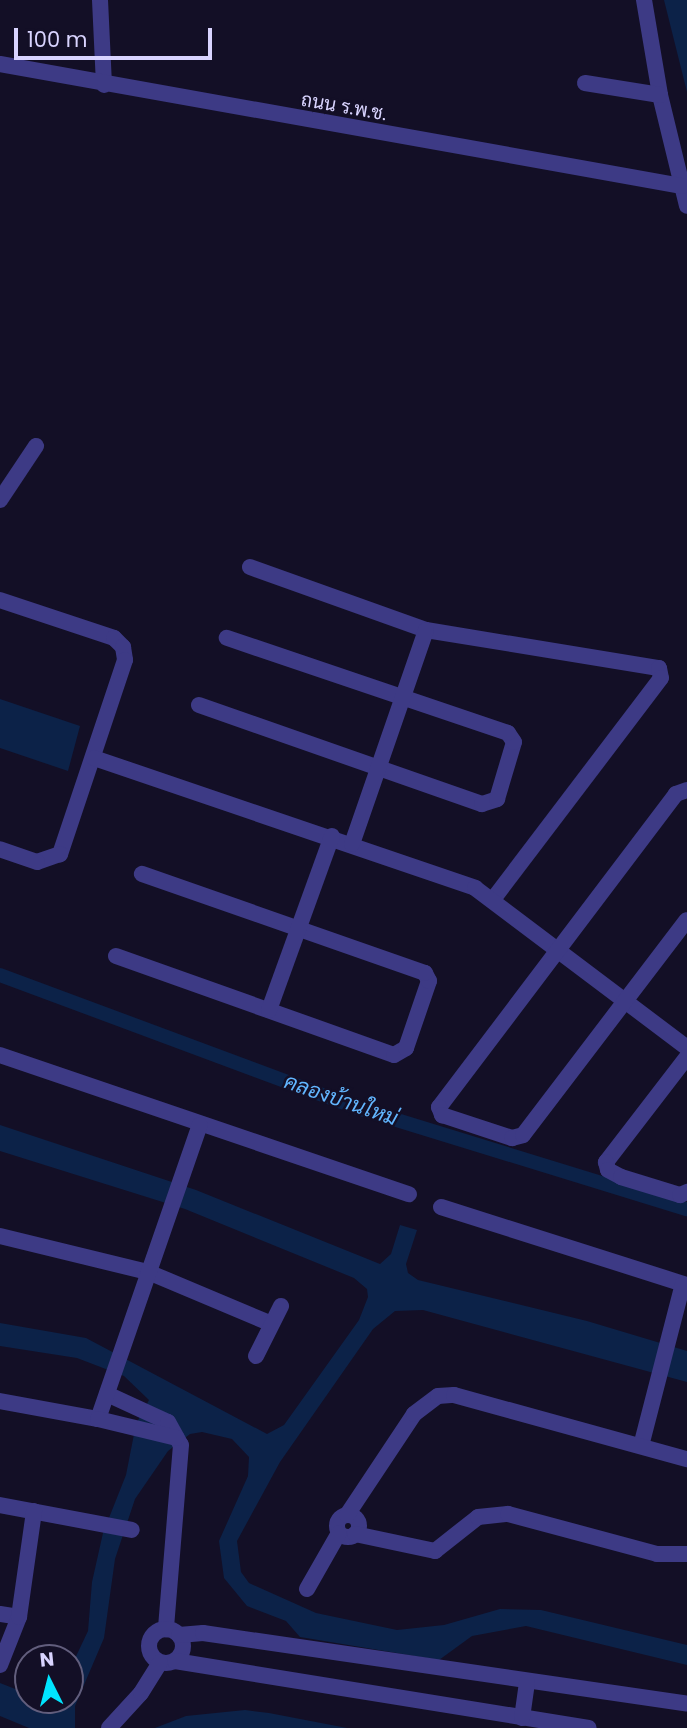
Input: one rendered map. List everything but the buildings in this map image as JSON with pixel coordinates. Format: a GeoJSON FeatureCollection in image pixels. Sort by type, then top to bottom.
{"type":"FeatureCollection","features":[{"type":"Feature","properties":{"kind":"street"},"geometry":{"type":"LineString","coordinates":[[100,0],[104,85]]}},
{"type":"Feature","properties":{"kind":"street"},"geometry":{"type":"LineString","coordinates":[[644,0],[660,94],[687,206]]}},
{"type":"Feature","properties":{"kind":"street","name":"ถนน ร.พ.ช."},"geometry":{"type":"LineString","coordinates":[[0,64],[104,85],[682,186]]}},
{"type":"Feature","properties":{"kind":"street"},"geometry":{"type":"LineString","coordinates":[[584,83],[660,94]]}},
{"type":"Feature","properties":{"kind":"street"},"geometry":{"type":"LineString","coordinates":[[0,500],[36,446]]}},
{"type":"Feature","properties":{"kind":"street"},"geometry":{"type":"LineString","coordinates":[[250,567],[426,630],[651,664],[662,674],[618,738],[494,898]]}},
{"type":"Feature","properties":{"kind":"street"},"geometry":{"type":"LineString","coordinates":[[0,600],[114,638],[123,647],[123,667],[60,854],[37,862],[0,849]]}},
{"type":"Feature","properties":{"kind":"street"},"geometry":{"type":"LineString","coordinates":[[352,844],[426,630]]}},
{"type":"Feature","properties":{"kind":"street"},"geometry":{"type":"LineString","coordinates":[[199,705],[482,804],[498,799],[514,742],[512,735],[227,638]]}},
{"type":"Feature","properties":{"kind":"street"},"geometry":{"type":"LineString","coordinates":[[94,758],[332,836],[494,898],[687,1048]]}},
{"type":"Feature","properties":{"kind":"street"},"geometry":{"type":"LineString","coordinates":[[687,790],[676,794],[439,1107],[442,1115],[512,1138],[523,1135],[687,920]]}},
{"type":"Feature","properties":{"kind":"street"},"geometry":{"type":"LineString","coordinates":[[269,1010],[332,836]]}},
{"type":"Feature","properties":{"kind":"street"},"geometry":{"type":"LineString","coordinates":[[116,956],[394,1055],[405,1048],[428,976],[142,874]]}},
{"type":"Feature","properties":{"kind":"street"},"geometry":{"type":"LineString","coordinates":[[0,1055],[409,1194]]}},
{"type":"Feature","properties":{"kind":"street"},"geometry":{"type":"LineString","coordinates":[[687,1057],[606,1162],[608,1170],[621,1177],[680,1195],[687,1192]]}},
{"type":"Feature","properties":{"kind":"street"},"geometry":{"type":"LineString","coordinates":[[98,1419],[200,1125]]}},
{"type":"Feature","properties":{"kind":"street"},"geometry":{"type":"LineString","coordinates":[[441,1207],[685,1284],[641,1446]]}},
{"type":"Feature","properties":{"kind":"street"},"geometry":{"type":"LineString","coordinates":[[0,1236],[148,1272],[272,1324]]}},
{"type":"Feature","properties":{"kind":"street"},"geometry":{"type":"LineString","coordinates":[[256,1356],[281,1306]]}},
{"type":"Feature","properties":{"kind":"street"},"geometry":{"type":"LineString","coordinates":[[107,1394],[168,1422],[183,1456],[169,1555],[173,1632],[183,1649],[109,1728]]}},
{"type":"Feature","properties":{"kind":"street"},"geometry":{"type":"LineString","coordinates":[[307,1589],[358,1522],[347,1515],[414,1414],[438,1396],[454,1395],[687,1459]]}},
{"type":"Feature","properties":{"kind":"street"},"geometry":{"type":"LineString","coordinates":[[0,1401],[121,1423],[177,1438]]}},
{"type":"Feature","properties":{"kind":"street"},"geometry":{"type":"LineString","coordinates":[[0,1505],[105,1522],[132,1530]]}},
{"type":"Feature","properties":{"kind":"street"},"geometry":{"type":"LineString","coordinates":[[0,1665],[19,1617],[34,1511]]}},
{"type":"Feature","properties":{"kind":"street"},"geometry":{"type":"LineString","coordinates":[[347,1534],[435,1551],[478,1517],[496,1513],[657,1554],[687,1554]]}},
{"type":"Feature","properties":{"kind":"street"},"geometry":{"type":"LineString","coordinates":[[0,1614],[19,1617]]}},
{"type":"Feature","properties":{"kind":"street"},"geometry":{"type":"LineString","coordinates":[[589,1728],[522,1718],[502,1723],[168,1662],[152,1657],[149,1641],[173,1632],[202,1633],[687,1704]]}},
{"type":"Feature","properties":{"kind":"street"},"geometry":{"type":"LineString","coordinates":[[522,1718],[527,1682]]}},
{"type":"Feature","properties":{"kind":"water"},"geometry":{"type":"Polygon","coordinates":[[[664,0],[687,0],[687,92],[664,0]]]}},
{"type":"Feature","properties":{"kind":"water"},"geometry":{"type":"Polygon","coordinates":[[[0,699],[80,726],[68,771],[0,748],[0,699]]]}},
{"type":"Feature","properties":{"kind":"water"},"geometry":{"type":"Polygon","coordinates":[[[0,1125],[196,1190],[380,1264],[391,1254],[400,1225],[417,1230],[406,1264],[408,1273],[418,1280],[587,1321],[687,1351],[687,1382],[423,1310],[395,1311],[373,1329],[280,1462],[237,1541],[241,1572],[249,1583],[316,1613],[397,1630],[444,1625],[500,1609],[541,1610],[687,1645],[687,1665],[526,1626],[472,1636],[439,1660],[300,1637],[286,1621],[247,1606],[224,1578],[219,1541],[248,1476],[249,1457],[232,1439],[202,1432],[190,1434],[168,1451],[135,1499],[115,1559],[104,1638],[84,1685],[84,1644],[82,1644],[88,1631],[92,1582],[103,1533],[126,1475],[136,1424],[149,1400],[124,1376],[77,1358],[0,1346],[0,1323],[86,1338],[267,1434],[284,1425],[359,1320],[368,1297],[367,1289],[354,1278],[185,1209],[0,1151],[0,1125]]]}},
{"type":"Feature","properties":{"kind":"water"},"geometry":{"type":"Polygon","coordinates":[[[0,1683],[14,1688],[14,1714],[75,1714],[75,1728],[29,1728],[0,1716],[0,1683]]]}},
{"type":"Feature","properties":{"kind":"water"},"geometry":{"type":"Polygon","coordinates":[[[245,1710],[347,1728],[155,1728],[186,1716],[245,1710]]]}},
{"type":"Feature","properties":{"kind":"waterway","name":"คลองบ้านใหม่"},"geometry":{"type":"LineString","coordinates":[[0,975],[361,1109],[687,1209]]}}]}
